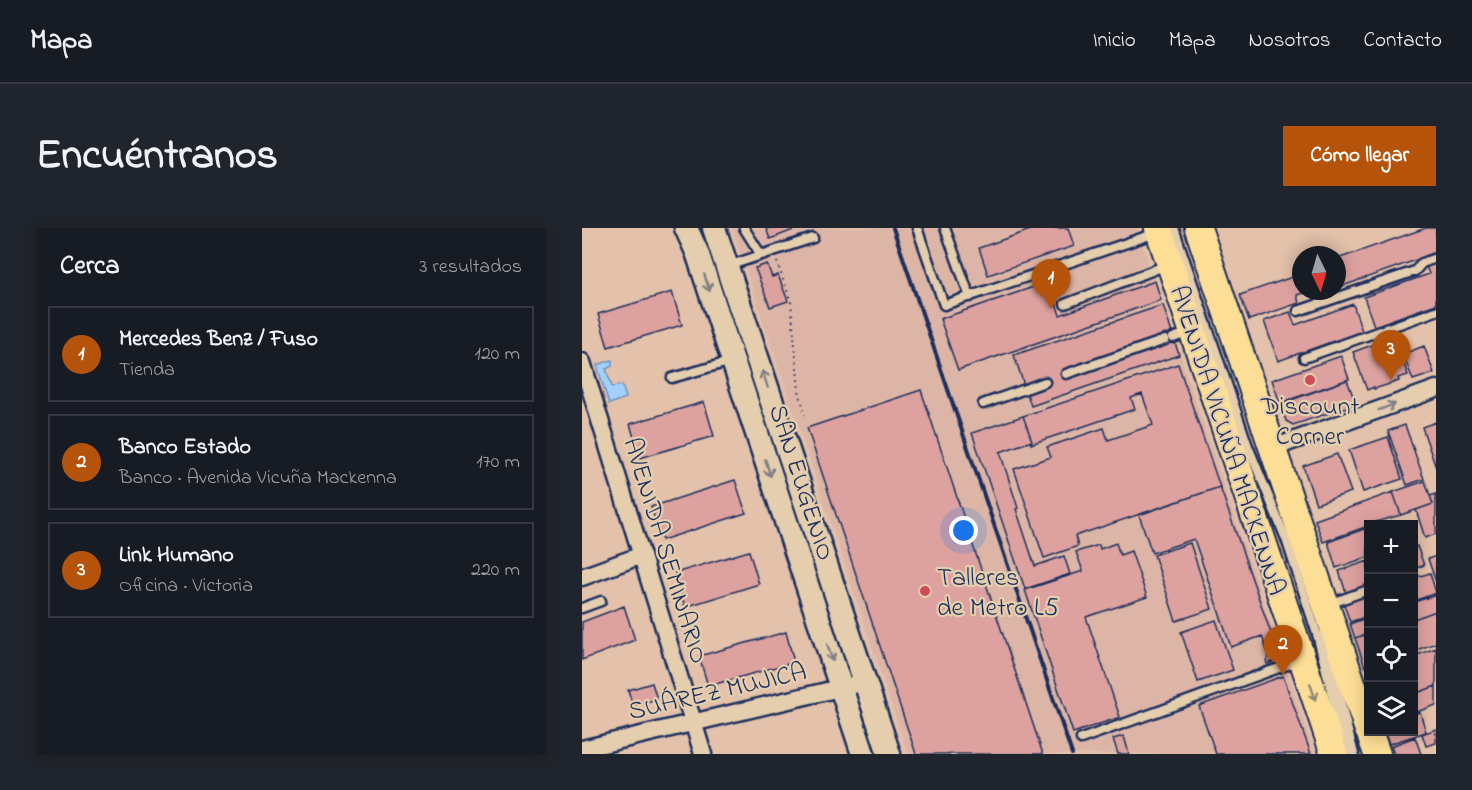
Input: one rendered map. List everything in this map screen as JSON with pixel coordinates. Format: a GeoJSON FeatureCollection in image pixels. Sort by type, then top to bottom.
{"type":"FeatureCollection","features":[{"type":"Feature","properties":{"kind":"main road","name":"SAN EUGENIO"},"geometry":{"type":"LineString","coordinates":[[686,228],[697,252],[863,754]]}},
{"type":"Feature","properties":{"kind":"main road","name":"SAN EUGENIO"},"geometry":{"type":"LineString","coordinates":[[714,228],[889,754]]}},
{"type":"Feature","properties":{"kind":"main road","name":"AVENIDA VICUÑA MACKENNA"},"geometry":{"type":"LineString","coordinates":[[1198,228],[1302,659],[1334,754]]}},
{"type":"Feature","properties":{"kind":"main road","name":"AVENIDA VICUÑA MACKENNA"},"geometry":{"type":"LineString","coordinates":[[1164,229],[1177,336],[1250,444],[1326,605],[1364,716]]}},
{"type":"Feature","properties":{"kind":"main road"},"geometry":{"type":"LineString","coordinates":[[723,331],[747,325]]}},
{"type":"Feature","properties":{"kind":"main road"},"geometry":{"type":"LineString","coordinates":[[794,545],[817,537]]}},
{"type":"Feature","properties":{"kind":"main road","name":"AVENIDA VICUÑA MACKENNA"},"geometry":{"type":"LineString","coordinates":[[1371,736],[1377,754]]}},
{"type":"Feature","properties":{"kind":"street","name":"AVENIDA SEMINARIO"},"geometry":{"type":"LineString","coordinates":[[582,362],[703,754]]}},
{"type":"Feature","properties":{"kind":"street"},"geometry":{"type":"LineString","coordinates":[[1250,444],[1436,390]]}},
{"type":"Feature","properties":{"kind":"street"},"geometry":{"type":"LineString","coordinates":[[582,577],[642,555]]}},
{"type":"Feature","properties":{"kind":"street","name":"SUÁREZ MUJICA"},"geometry":{"type":"LineString","coordinates":[[582,749],[600,749],[693,721],[865,682]]}},
{"type":"Feature","properties":{"kind":"lane"},"geometry":{"type":"LineString","coordinates":[[744,228],[761,255]]}},
{"type":"Feature","properties":{"kind":"lane"},"geometry":{"type":"LineString","coordinates":[[917,228],[944,305],[1164,229],[1286,539],[1317,634],[1347,754]]}},
{"type":"Feature","properties":{"kind":"lane"},"geometry":{"type":"LineString","coordinates":[[945,228],[970,297]]}},
{"type":"Feature","properties":{"kind":"lane"},"geometry":{"type":"LineString","coordinates":[[727,267],[813,238]]}},
{"type":"Feature","properties":{"kind":"lane"},"geometry":{"type":"LineString","coordinates":[[1298,311],[1415,271],[1422,263],[1436,258]]}},
{"type":"Feature","properties":{"kind":"lane"},"geometry":{"type":"LineString","coordinates":[[1065,304],[1170,264]]}},
{"type":"Feature","properties":{"kind":"lane"},"geometry":{"type":"LineString","coordinates":[[1304,358],[1436,311]]}},
{"type":"Feature","properties":{"kind":"lane"},"geometry":{"type":"LineString","coordinates":[[1066,374],[1177,336]]}},
{"type":"Feature","properties":{"kind":"lane"},"geometry":{"type":"LineString","coordinates":[[672,378],[733,361]]}},
{"type":"Feature","properties":{"kind":"lane"},"geometry":{"type":"LineString","coordinates":[[983,404],[1045,382]]}},
{"type":"Feature","properties":{"kind":"lane"},"geometry":{"type":"LineString","coordinates":[[1271,476],[1312,597],[1354,754]]}},
{"type":"Feature","properties":{"kind":"lane"},"geometry":{"type":"LineString","coordinates":[[1326,605],[1364,591]]}},
{"type":"Feature","properties":{"kind":"lane"},"geometry":{"type":"LineString","coordinates":[[582,608],[601,601]]}},
{"type":"Feature","properties":{"kind":"lane"},"geometry":{"type":"LineString","coordinates":[[1081,739],[1302,659]]}},
{"type":"Feature","properties":{"kind":"path"},"geometry":{"type":"LineString","coordinates":[[773,251],[791,302],[799,390],[805,415]]}},
{"type":"Feature","properties":{"kind":"shaded area"},"geometry":{"type":"Polygon","coordinates":[[[732,228],[1137,228],[1315,754],[908,754],[732,228]]]}},
{"type":"Feature","properties":{"kind":"water"},"geometry":{"type":"Polygon","coordinates":[[[612,360],[612,366],[606,369],[612,387],[622,385],[626,398],[609,404],[597,365],[612,360]]]}},
{"type":"Feature","properties":{"kind":"building"},"geometry":{"type":"Polygon","coordinates":[[[766,228],[795,228],[796,229],[770,239],[766,228]]]}},
{"type":"Feature","properties":{"kind":"building"},"geometry":{"type":"Polygon","coordinates":[[[1036,228],[1068,228],[1074,246],[988,275],[979,248],[1036,228]]]}},
{"type":"Feature","properties":{"kind":"building"},"geometry":{"type":"Polygon","coordinates":[[[1426,228],[1436,228],[1436,253],[1346,285],[1346,256],[1426,228]]]}},
{"type":"Feature","properties":{"kind":"building"},"geometry":{"type":"Polygon","coordinates":[[[1436,263],[1436,304],[1374,326],[1364,297],[1429,274],[1426,266],[1436,263]]]}},
{"type":"Feature","properties":{"kind":"building"},"geometry":{"type":"Polygon","coordinates":[[[767,264],[772,277],[778,275],[788,301],[770,307],[755,268],[767,264]]]}},
{"type":"Feature","properties":{"kind":"building"},"geometry":{"type":"Polygon","coordinates":[[[1292,277],[1292,300],[1298,300],[1299,303],[1249,320],[1240,295],[1292,277]]]}},
{"type":"Feature","properties":{"kind":"building"},"geometry":{"type":"Polygon","coordinates":[[[1155,281],[1161,300],[958,370],[940,319],[1048,282],[1060,315],[1155,281]]]}},
{"type":"Feature","properties":{"kind":"building"},"geometry":{"type":"Polygon","coordinates":[[[672,292],[682,325],[608,347],[598,314],[672,292]]]}},
{"type":"Feature","properties":{"kind":"building"},"geometry":{"type":"Polygon","coordinates":[[[1353,304],[1362,331],[1278,361],[1264,321],[1290,312],[1295,325],[1353,304]]]}},
{"type":"Feature","properties":{"kind":"building"},"geometry":{"type":"Polygon","coordinates":[[[1163,305],[1179,355],[1031,406],[1014,355],[1163,305]]]}},
{"type":"Feature","properties":{"kind":"building"},"geometry":{"type":"Polygon","coordinates":[[[1394,337],[1408,375],[1398,378],[1399,381],[1367,390],[1353,352],[1394,337]]]}},
{"type":"Feature","properties":{"kind":"building"},"geometry":{"type":"Polygon","coordinates":[[[1424,346],[1434,373],[1413,380],[1403,354],[1424,346]]]}},
{"type":"Feature","properties":{"kind":"building","name":"Discount Corner"},"geometry":{"type":"Polygon","coordinates":[[[1341,356],[1349,379],[1280,403],[1272,380],[1341,356]]]}},
{"type":"Feature","properties":{"kind":"building"},"geometry":{"type":"Polygon","coordinates":[[[1178,364],[1220,487],[1075,536],[1078,546],[1044,558],[1014,469],[1051,457],[1047,447],[1104,428],[1108,440],[1153,425],[1142,394],[1131,398],[1135,409],[1031,444],[1023,416],[1178,364]]]}},
{"type":"Feature","properties":{"kind":"building"},"geometry":{"type":"Polygon","coordinates":[[[1347,380],[1356,404],[1293,425],[1286,421],[1280,404],[1347,380]]]}},
{"type":"Feature","properties":{"kind":"building","name":"Talleres de Metro L5"},"geometry":{"type":"Polygon","coordinates":[[[921,390],[1043,754],[916,754],[807,428],[921,390]]]}},
{"type":"Feature","properties":{"kind":"building"},"geometry":{"type":"Polygon","coordinates":[[[704,402],[714,436],[640,458],[630,424],[704,402]]]}},
{"type":"Feature","properties":{"kind":"building"},"geometry":{"type":"Polygon","coordinates":[[[1023,416],[1032,441],[1000,452],[1018,508],[1016,509],[1035,566],[1064,556],[1070,574],[1025,589],[972,433],[1023,416]]]}},
{"type":"Feature","properties":{"kind":"building"},"geometry":{"type":"Polygon","coordinates":[[[1436,422],[1436,468],[1422,427],[1436,422]]]}},
{"type":"Feature","properties":{"kind":"building"},"geometry":{"type":"Polygon","coordinates":[[[1405,425],[1424,479],[1407,485],[1388,431],[1405,425]]]}},
{"type":"Feature","properties":{"kind":"building"},"geometry":{"type":"Polygon","coordinates":[[[1388,437],[1402,479],[1363,492],[1349,450],[1388,437]]]}},
{"type":"Feature","properties":{"kind":"building"},"geometry":{"type":"Polygon","coordinates":[[[1337,454],[1351,492],[1316,504],[1303,466],[1337,454]]]}},
{"type":"Feature","properties":{"kind":"building"},"geometry":{"type":"Polygon","coordinates":[[[735,480],[746,513],[662,540],[651,507],[735,480]]]}},
{"type":"Feature","properties":{"kind":"building"},"geometry":{"type":"Polygon","coordinates":[[[1425,481],[1433,504],[1401,515],[1393,492],[1425,481]]]}},
{"type":"Feature","properties":{"kind":"building"},"geometry":{"type":"Polygon","coordinates":[[[1220,487],[1280,659],[1267,664],[1269,657],[1262,636],[1231,647],[1194,539],[1152,553],[1139,515],[1220,487]]]}},
{"type":"Feature","properties":{"kind":"building"},"geometry":{"type":"Polygon","coordinates":[[[1393,492],[1401,515],[1383,520],[1364,520],[1364,527],[1323,542],[1315,520],[1393,492]]]}},
{"type":"Feature","properties":{"kind":"building"},"geometry":{"type":"Polygon","coordinates":[[[1436,494],[1436,534],[1425,538],[1416,510],[1433,504],[1430,496],[1436,494]]]}},
{"type":"Feature","properties":{"kind":"building"},"geometry":{"type":"Polygon","coordinates":[[[1364,529],[1364,558],[1336,568],[1328,542],[1364,529]]]}},
{"type":"Feature","properties":{"kind":"building"},"geometry":{"type":"Polygon","coordinates":[[[1116,543],[1120,555],[1131,551],[1147,597],[1086,617],[1120,717],[1073,733],[1025,590],[1083,571],[1076,552],[1099,545],[1100,549],[1116,543]]]}},
{"type":"Feature","properties":{"kind":"building"},"geometry":{"type":"Polygon","coordinates":[[[1190,543],[1212,609],[1176,621],[1154,555],[1190,543]]]}},
{"type":"Feature","properties":{"kind":"building"},"geometry":{"type":"Polygon","coordinates":[[[1418,549],[1424,565],[1418,567],[1418,549]]]}},
{"type":"Feature","properties":{"kind":"building"},"geometry":{"type":"Polygon","coordinates":[[[749,551],[759,584],[685,607],[675,573],[749,551]]]}},
{"type":"Feature","properties":{"kind":"building"},"geometry":{"type":"Polygon","coordinates":[[[1436,556],[1436,582],[1428,559],[1436,556]]]}},
{"type":"Feature","properties":{"kind":"building"},"geometry":{"type":"Polygon","coordinates":[[[1364,562],[1364,590],[1347,596],[1339,571],[1364,562]]]}},
{"type":"Feature","properties":{"kind":"building"},"geometry":{"type":"Polygon","coordinates":[[[1430,573],[1436,593],[1418,600],[1418,577],[1430,573]]]}},
{"type":"Feature","properties":{"kind":"building"},"geometry":{"type":"Polygon","coordinates":[[[1364,594],[1364,617],[1350,622],[1343,602],[1364,594]]]}},
{"type":"Feature","properties":{"kind":"building"},"geometry":{"type":"Polygon","coordinates":[[[1436,595],[1436,611],[1418,618],[1418,601],[1436,595]]]}},
{"type":"Feature","properties":{"kind":"building"},"geometry":{"type":"Polygon","coordinates":[[[624,606],[635,640],[582,660],[582,622],[624,606]]]}},
{"type":"Feature","properties":{"kind":"building"},"geometry":{"type":"Polygon","coordinates":[[[1436,611],[1436,643],[1418,650],[1418,628],[1418,618],[1436,611]]]}},
{"type":"Feature","properties":{"kind":"building"},"geometry":{"type":"Polygon","coordinates":[[[1364,619],[1364,635],[1355,638],[1350,624],[1364,619]]]}},
{"type":"Feature","properties":{"kind":"building"},"geometry":{"type":"Polygon","coordinates":[[[1216,620],[1233,670],[1198,682],[1181,632],[1216,620]]]}},
{"type":"Feature","properties":{"kind":"building"},"geometry":{"type":"Polygon","coordinates":[[[786,632],[794,662],[708,686],[699,656],[786,632]]]}},
{"type":"Feature","properties":{"kind":"building"},"geometry":{"type":"Polygon","coordinates":[[[1364,635],[1364,664],[1355,638],[1364,635]]]}},
{"type":"Feature","properties":{"kind":"building"},"geometry":{"type":"Polygon","coordinates":[[[1436,648],[1436,686],[1418,693],[1418,682],[1418,655],[1436,648]]]}},
{"type":"Feature","properties":{"kind":"building"},"geometry":{"type":"Polygon","coordinates":[[[1283,676],[1311,754],[1216,754],[1199,706],[1283,676]]]}},
{"type":"Feature","properties":{"kind":"building"},"geometry":{"type":"Polygon","coordinates":[[[652,683],[657,699],[633,706],[628,690],[652,683]]]}},
{"type":"Feature","properties":{"kind":"building"},"geometry":{"type":"Polygon","coordinates":[[[1436,686],[1436,705],[1418,712],[1418,693],[1436,686]]]}},
{"type":"Feature","properties":{"kind":"building"},"geometry":{"type":"Polygon","coordinates":[[[1420,712],[1426,732],[1418,735],[1418,713],[1420,712]]]}},
{"type":"Feature","properties":{"kind":"building"},"geometry":{"type":"Polygon","coordinates":[[[1436,729],[1436,743],[1426,746],[1422,734],[1436,729]]]}},
{"type":"Feature","properties":{"kind":"building"},"geometry":{"type":"Polygon","coordinates":[[[1124,736],[1129,754],[1118,754],[1113,739],[1124,736]]]}},
{"type":"Feature","properties":{"kind":"building"},"geometry":{"type":"Polygon","coordinates":[[[1387,736],[1414,736],[1389,744],[1387,736]]]}},
{"type":"Feature","properties":{"kind":"building"},"geometry":{"type":"Polygon","coordinates":[[[1415,737],[1421,754],[1394,754],[1391,746],[1415,737]]]}},
{"type":"Feature","properties":{"kind":"railway"},"geometry":{"type":"LineString","coordinates":[[893,228],[1072,754]]}},
{"type":"Feature","properties":{"kind":"place","name":"Mercedes Benz / Fuso"},"geometry":{"type":"Point","coordinates":[1051,309]}},
{"type":"Feature","properties":{"kind":"place","name":"Discount Corner"},"geometry":{"type":"Point","coordinates":[1310,380]}},
{"type":"Feature","properties":{"kind":"place","name":"Link Humano"},"geometry":{"type":"Point","coordinates":[1391,380]}},
{"type":"Feature","properties":{"kind":"place","name":"Talleres de Metro L5"},"geometry":{"type":"Point","coordinates":[925,591]}},
{"type":"Feature","properties":{"kind":"place","name":"Banco Estado"},"geometry":{"type":"Point","coordinates":[1283,675]}}]}
